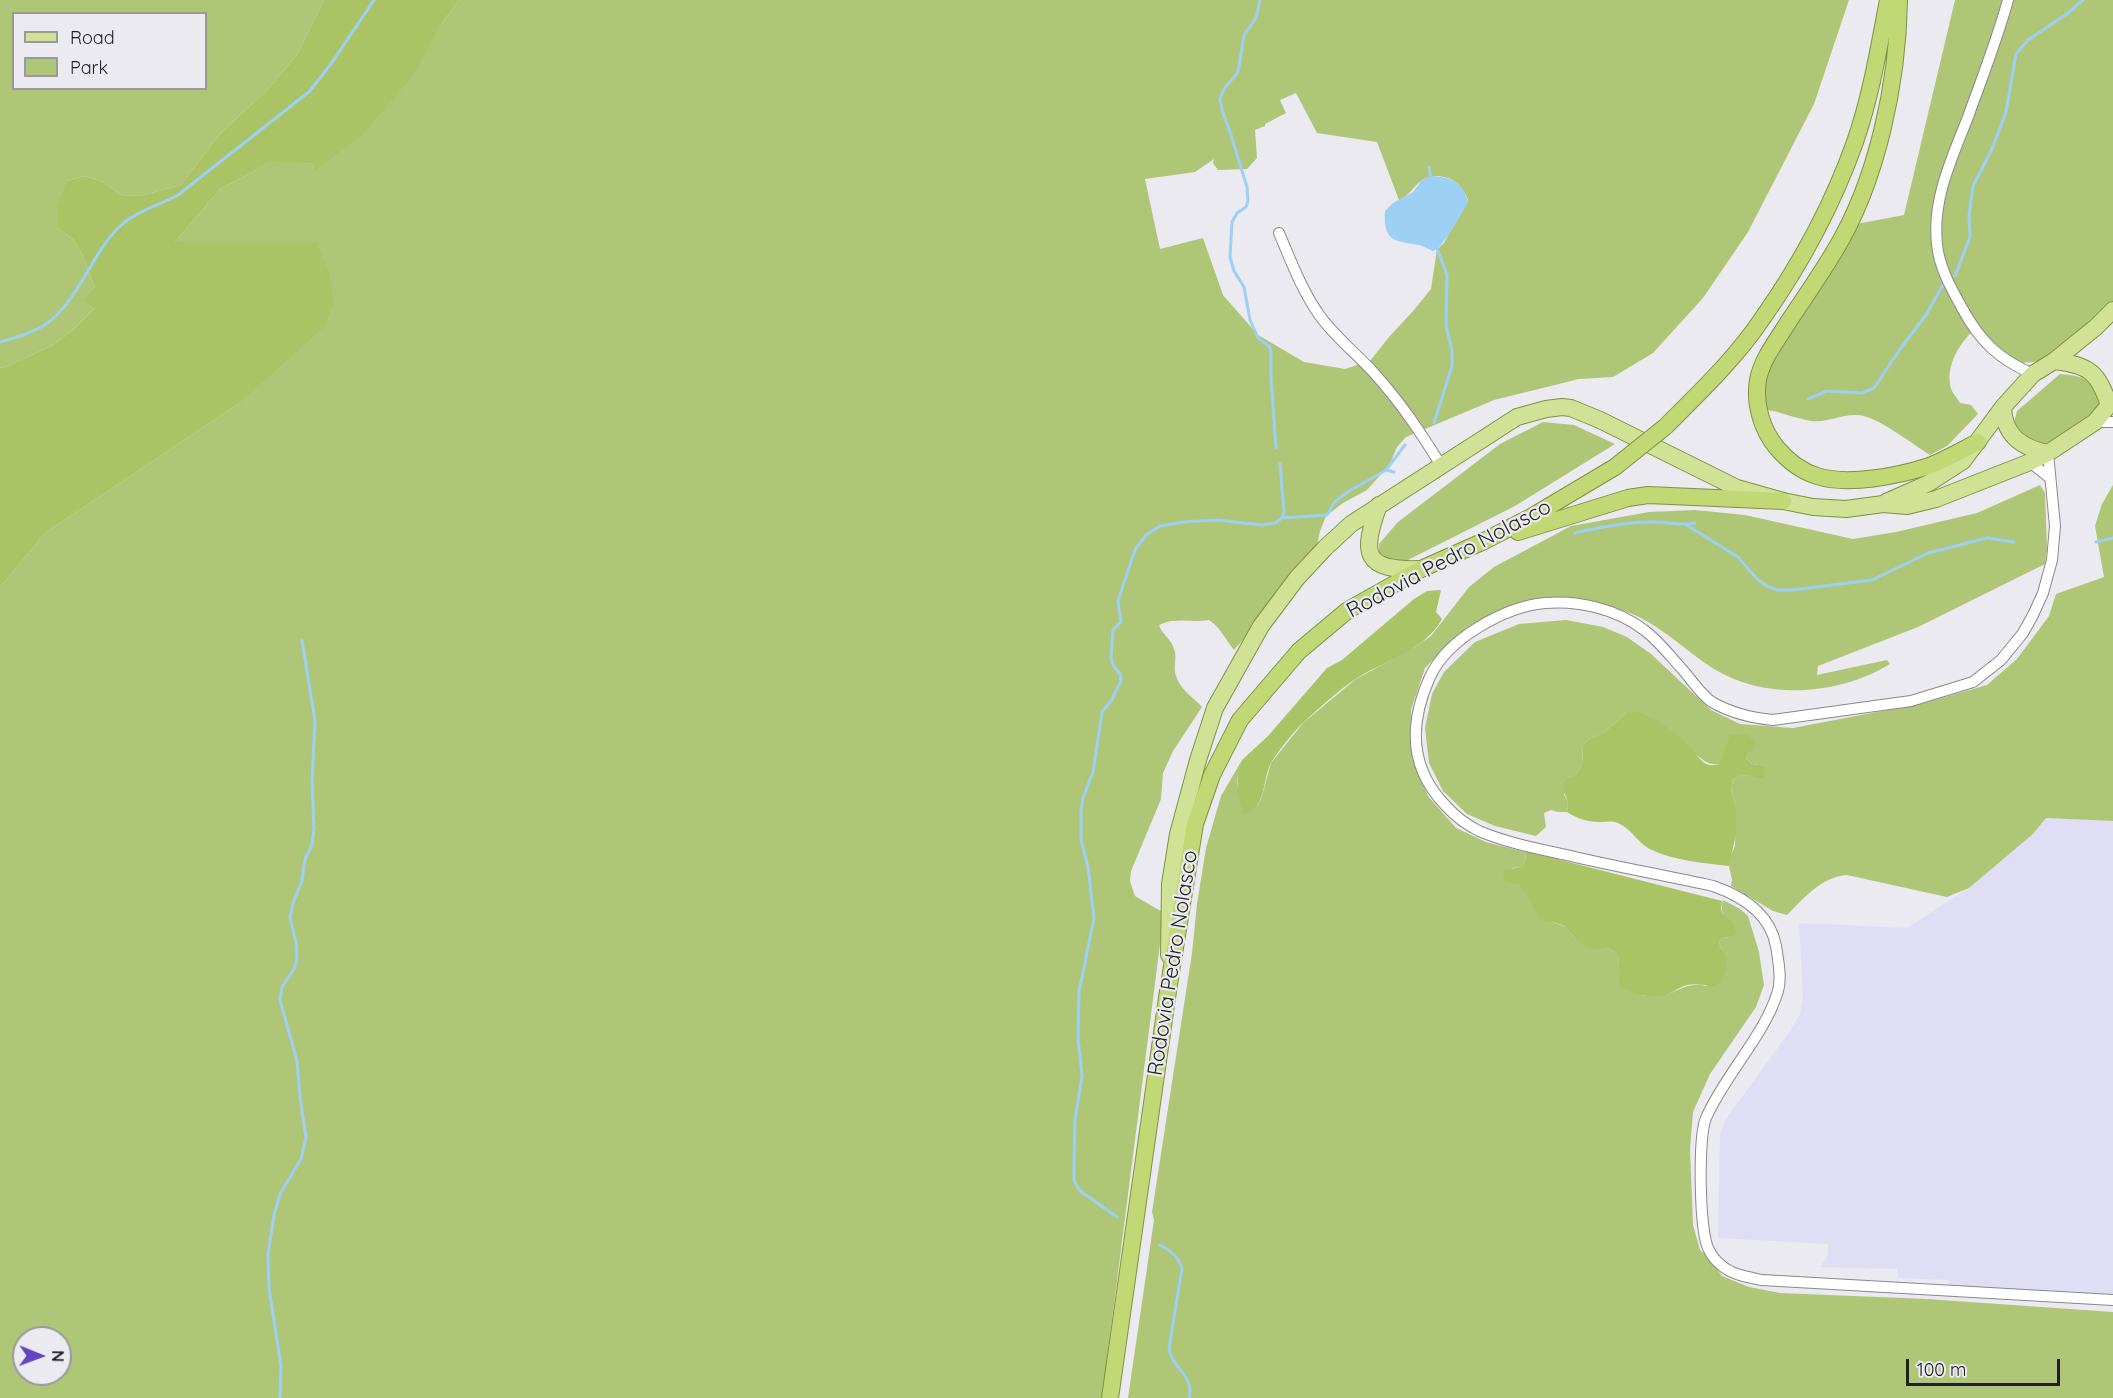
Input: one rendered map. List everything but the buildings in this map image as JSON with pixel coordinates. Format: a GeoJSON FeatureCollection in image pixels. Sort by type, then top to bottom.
{"type":"FeatureCollection","features":[{"type":"Feature","properties":{"kind":"highway","name":"Rodovia Pedro Nolasco"},"geometry":{"type":"LineString","coordinates":[[1110,1398],[1168,991],[1195,824],[1212,775],[1240,720],[1299,651],[1348,610],[1420,569],[1482,542],[1531,517],[1615,467],[1665,427],[1723,369],[1761,321],[1788,281],[1816,228],[1855,141],[1876,63],[1888,0]]}},
{"type":"Feature","properties":{"kind":"highway"},"geometry":{"type":"LineString","coordinates":[[1899,0],[1896,51],[1878,146],[1859,201],[1835,250],[1765,358],[1758,379],[1757,397],[1760,414],[1773,443],[1787,460],[1803,470],[1834,479],[1871,478],[1903,473],[1931,465],[1978,442]]}},
{"type":"Feature","properties":{"kind":"highway"},"geometry":{"type":"LineString","coordinates":[[1482,542],[1628,498],[1648,495],[1783,501]]}},
{"type":"Feature","properties":{"kind":"main road"},"geometry":{"type":"LineString","coordinates":[[1883,504],[1929,483],[1963,461],[2003,407],[2033,374],[2054,361],[2113,310]]}},
{"type":"Feature","properties":{"kind":"main road"},"geometry":{"type":"LineString","coordinates":[[1168,991],[1170,884],[1173,864],[1178,834],[1215,708],[1261,626],[1297,578],[1351,524],[1517,417],[1562,407],[1571,408],[1600,420],[1737,488],[1813,507],[1846,509],[1883,504],[1907,506],[1936,499],[2030,462],[2095,422],[2112,404],[2099,380],[2092,372],[2076,363],[2054,361]]}},
{"type":"Feature","properties":{"kind":"main road"},"geometry":{"type":"LineString","coordinates":[[2003,407],[2007,426],[2018,442],[2028,448],[2048,453]]}},
{"type":"Feature","properties":{"kind":"main road"},"geometry":{"type":"LineString","coordinates":[[1379,505],[1370,529],[1368,543],[1372,560],[1391,568],[1420,569]]}},
{"type":"Feature","properties":{"kind":"street"},"geometry":{"type":"LineString","coordinates":[[2008,0],[1996,41],[1939,197],[1937,244],[1939,257],[1951,289],[1974,330],[2001,357],[2033,374]]}},
{"type":"Feature","properties":{"kind":"street"},"geometry":{"type":"LineString","coordinates":[[1279,233],[1312,304]]}},
{"type":"Feature","properties":{"kind":"street"},"geometry":{"type":"LineString","coordinates":[[1297,291],[1312,304],[1335,334],[1373,372],[1413,420],[1442,467]]}},
{"type":"Feature","properties":{"kind":"street"},"geometry":{"type":"LineString","coordinates":[[2095,422],[2113,422]]}},
{"type":"Feature","properties":{"kind":"street"},"geometry":{"type":"LineString","coordinates":[[2048,453],[2055,526],[2052,560],[2043,593],[2023,633],[2001,660],[1973,682],[1911,701],[1773,720],[1754,718],[1710,701],[1659,644],[1644,630],[1626,619],[1585,605],[1545,603],[1521,608],[1480,626],[1450,648],[1433,670],[1421,698],[1416,739],[1419,766],[1434,794],[1464,822],[1479,831],[1528,847],[1713,886],[1733,893],[1748,902],[1764,918],[1774,938],[1779,960],[1778,990],[1764,1023],[1704,1121],[1701,1177],[1703,1231],[1708,1250],[1720,1265],[1734,1273],[1762,1280],[2113,1300]]}},
{"type":"Feature","properties":{"kind":"street"},"geometry":{"type":"LineString","coordinates":[[2030,462],[2050,478]]}},
{"type":"Feature","properties":{"kind":"shaded area"},"geometry":{"type":"Polygon","coordinates":[[[2046,818],[2113,821],[2113,1299],[1948,1290],[1949,1280],[1898,1278],[1897,1269],[1820,1267],[1828,1255],[1828,1244],[1718,1238],[1720,1134],[1733,1109],[1800,1014],[1803,995],[1799,923],[1907,928],[1969,888],[2033,834],[2046,818]]]}},
{"type":"Feature","properties":{"kind":"green space"},"geometry":{"type":"Polygon","coordinates":[[[0,0],[324,0],[297,55],[267,90],[220,134],[181,185],[140,196],[121,195],[103,182],[85,176],[67,181],[58,228],[74,240],[83,256],[95,288],[95,308],[73,330],[53,345],[0,368],[0,0]]]}},
{"type":"Feature","properties":{"kind":"green space"},"geometry":{"type":"Polygon","coordinates":[[[324,0],[459,0],[440,26],[413,75],[362,135],[314,171],[313,164],[268,161],[260,168],[220,189],[175,242],[316,242],[328,271],[334,301],[325,326],[238,404],[45,533],[0,587],[0,368],[53,345],[73,330],[95,308],[83,300],[95,288],[83,256],[74,240],[58,228],[57,207],[67,181],[85,176],[103,182],[121,195],[140,196],[181,185],[220,134],[267,90],[297,55],[324,0]]]}},
{"type":"Feature","properties":{"kind":"green space"},"geometry":{"type":"Polygon","coordinates":[[[459,0],[1849,0],[1814,104],[1748,232],[1703,298],[1653,353],[1613,377],[1579,379],[1494,400],[1406,437],[1397,447],[1390,464],[1367,490],[1343,503],[1326,516],[1320,531],[1314,560],[1234,650],[1220,630],[1209,620],[1171,621],[1159,625],[1174,649],[1177,679],[1202,707],[1173,751],[1163,773],[1161,799],[1131,871],[1130,881],[1135,896],[1164,913],[1102,1398],[0,1398],[0,587],[45,533],[238,404],[316,242],[175,242],[220,189],[260,168],[268,160],[313,164],[314,170],[440,26],[459,0]],[[1296,93],[1280,100],[1286,113],[1255,130],[1257,158],[1247,169],[1218,170],[1213,163],[1214,159],[1195,172],[1145,179],[1160,249],[1203,238],[1223,295],[1258,335],[1304,362],[1345,369],[1370,361],[1431,289],[1437,249],[1444,243],[1468,200],[1456,182],[1435,176],[1422,180],[1399,200],[1377,142],[1317,133],[1296,93]]]}},
{"type":"Feature","properties":{"kind":"green space"},"geometry":{"type":"Polygon","coordinates":[[[1955,0],[2113,0],[2113,306],[2053,360],[2012,362],[1983,334],[1971,333],[1953,359],[1950,383],[1960,403],[1971,405],[1978,414],[1947,446],[1930,455],[1884,425],[1865,416],[1851,415],[1811,421],[1771,410],[1757,409],[1767,358],[1851,225],[1904,215],[1955,0]]]}},
{"type":"Feature","properties":{"kind":"green space"},"geometry":{"type":"Polygon","coordinates":[[[2060,374],[2080,377],[2093,386],[2101,397],[2097,418],[2039,453],[2012,430],[2017,411],[2060,374]]]}},
{"type":"Feature","properties":{"kind":"green space"},"geometry":{"type":"Polygon","coordinates":[[[1543,422],[1574,425],[1615,444],[1515,506],[1398,565],[1379,556],[1379,544],[1398,522],[1500,444],[1543,422]]]}},
{"type":"Feature","properties":{"kind":"green space"},"geometry":{"type":"Polygon","coordinates":[[[2040,485],[2045,493],[2047,549],[2045,564],[1918,627],[1818,666],[1817,675],[1887,660],[1890,664],[1870,674],[1826,688],[1780,690],[1757,686],[1714,669],[1660,629],[1624,611],[1551,602],[1497,615],[1454,639],[1425,668],[1411,710],[1412,755],[1428,796],[1456,828],[1486,842],[1525,852],[1526,861],[1521,867],[1512,868],[1508,881],[1519,885],[1543,916],[1556,924],[1565,926],[1576,940],[1607,947],[1618,955],[1619,966],[1643,996],[1668,994],[1691,985],[1706,986],[1726,957],[1719,943],[1722,938],[1730,937],[1723,914],[1723,900],[1748,916],[1759,952],[1764,985],[1756,1007],[1710,1074],[1693,1112],[1690,1149],[1693,1225],[1700,1250],[1722,1276],[1749,1287],[1780,1293],[1927,1299],[2113,1312],[2113,1398],[1128,1398],[1154,1220],[1152,1212],[1206,848],[1221,796],[1242,760],[1237,780],[1240,801],[1257,806],[1271,763],[1303,723],[1356,679],[1431,636],[1469,587],[1494,567],[1571,526],[1649,512],[1695,510],[1745,515],[1853,539],[1896,532],[1977,513],[2040,485]]]}},
{"type":"Feature","properties":{"kind":"green space"},"geometry":{"type":"Polygon","coordinates":[[[2113,485],[2113,821],[2046,818],[2033,834],[1969,888],[1947,897],[1847,875],[1821,884],[1787,915],[1773,911],[1731,886],[1729,866],[1735,846],[1736,807],[1731,790],[1733,779],[1743,775],[1763,778],[1765,769],[1760,765],[1752,764],[1746,758],[1749,752],[1722,763],[1711,764],[1626,713],[1605,732],[1589,739],[1583,746],[1582,765],[1577,774],[1567,778],[1564,794],[1568,802],[1567,812],[1551,810],[1544,813],[1546,827],[1536,836],[1495,826],[1467,814],[1443,791],[1429,763],[1425,728],[1432,694],[1444,672],[1475,642],[1519,624],[1566,620],[1603,627],[1627,637],[1651,654],[1711,710],[1740,724],[1793,728],[1924,703],[1987,685],[2017,659],[2049,616],[2056,594],[2104,577],[2095,526],[2102,504],[2113,485]]]}},
{"type":"Feature","properties":{"kind":"green space"},"geometry":{"type":"Polygon","coordinates":[[[1441,590],[1436,612],[1442,619],[1434,630],[1404,654],[1350,683],[1300,726],[1272,761],[1257,806],[1244,815],[1237,792],[1238,772],[1242,760],[1268,736],[1327,668],[1342,660],[1414,599],[1427,591],[1441,590]]]}},
{"type":"Feature","properties":{"kind":"green space"},"geometry":{"type":"Polygon","coordinates":[[[1637,712],[1675,734],[1708,765],[1720,764],[1730,735],[1748,735],[1755,743],[1755,748],[1746,758],[1752,764],[1765,768],[1764,779],[1743,775],[1733,779],[1731,790],[1736,807],[1736,834],[1729,866],[1690,861],[1661,854],[1642,844],[1621,824],[1587,821],[1567,812],[1568,802],[1562,787],[1567,778],[1577,774],[1582,765],[1583,746],[1589,739],[1605,732],[1626,713],[1637,712]]]}},
{"type":"Feature","properties":{"kind":"green space"},"geometry":{"type":"Polygon","coordinates":[[[1525,851],[1722,901],[1723,915],[1732,923],[1736,934],[1722,938],[1719,943],[1727,961],[1723,977],[1715,986],[1687,985],[1659,996],[1641,995],[1620,986],[1618,955],[1607,947],[1592,950],[1576,940],[1565,926],[1540,918],[1519,885],[1508,882],[1503,877],[1504,870],[1521,867],[1526,861],[1525,851]]]}},
{"type":"Feature","properties":{"kind":"water"},"geometry":{"type":"Polygon","coordinates":[[[1432,176],[1456,182],[1464,190],[1468,203],[1447,237],[1433,251],[1421,245],[1392,238],[1386,229],[1385,221],[1385,211],[1393,203],[1413,192],[1422,180],[1432,176]]]}},
{"type":"Feature","properties":{"kind":"waterway"},"geometry":{"type":"LineString","coordinates":[[0,342],[32,331],[55,317],[65,306],[99,252],[118,228],[139,213],[178,195],[310,91],[374,0]]}},
{"type":"Feature","properties":{"kind":"waterway"},"geometry":{"type":"LineString","coordinates":[[1260,0],[1256,18],[1244,35],[1238,72],[1224,89],[1220,99],[1247,187],[1248,201],[1246,207],[1237,213],[1232,222],[1230,257],[1234,271],[1244,287],[1250,320],[1258,338],[1270,347],[1276,448]]}},
{"type":"Feature","properties":{"kind":"waterway"},"geometry":{"type":"LineString","coordinates":[[1955,276],[1970,237],[1969,215],[1973,186],[1992,149],[2006,112],[2016,54],[2028,40],[2083,0]]}},
{"type":"Feature","properties":{"kind":"waterway"},"geometry":{"type":"LineString","coordinates":[[1429,167],[1431,180]]}},
{"type":"Feature","properties":{"kind":"waterway"},"geometry":{"type":"LineString","coordinates":[[1434,423],[1452,366],[1452,350],[1446,326],[1447,275],[1436,246]]}},
{"type":"Feature","properties":{"kind":"waterway"},"geometry":{"type":"LineString","coordinates":[[1808,399],[1827,391],[1862,393],[1874,388],[1926,315],[1943,285]]}},
{"type":"Feature","properties":{"kind":"waterway"},"geometry":{"type":"LineString","coordinates":[[1117,1217],[1079,1190],[1074,1180],[1075,1120],[1082,1076],[1078,1038],[1079,992],[1094,918],[1088,867],[1081,840],[1081,811],[1083,798],[1093,772],[1102,712],[1111,701],[1121,681],[1111,657],[1113,630],[1121,622],[1118,601],[1135,550],[1146,535],[1160,526],[1217,520],[1262,525],[1275,523],[1282,518],[1327,515],[1334,503],[1346,493],[1386,470],[1405,445]]}},
{"type":"Feature","properties":{"kind":"waterway"},"geometry":{"type":"LineString","coordinates":[[1280,464],[1284,512],[1282,518]]}},
{"type":"Feature","properties":{"kind":"waterway"},"geometry":{"type":"LineString","coordinates":[[1386,470],[1394,472]]}},
{"type":"Feature","properties":{"kind":"waterway"},"geometry":{"type":"LineString","coordinates":[[1575,533],[1633,523],[1695,523]]}},
{"type":"Feature","properties":{"kind":"waterway"},"geometry":{"type":"LineString","coordinates":[[1685,524],[1738,557],[1757,579],[1777,590],[1872,580],[1928,553],[1987,538],[2014,542]]}},
{"type":"Feature","properties":{"kind":"waterway"},"geometry":{"type":"LineString","coordinates":[[2096,542],[2113,538]]}},
{"type":"Feature","properties":{"kind":"waterway"},"geometry":{"type":"LineString","coordinates":[[280,1398],[281,1366],[269,1288],[268,1255],[274,1215],[280,1194],[301,1159],[306,1138],[297,1061],[280,1000],[282,987],[297,960],[290,917],[302,881],[305,859],[312,845],[314,828],[312,782],[315,721],[302,640]]}},
{"type":"Feature","properties":{"kind":"waterway"},"geometry":{"type":"LineString","coordinates":[[1160,1245],[1174,1254],[1182,1268],[1169,1349],[1174,1362],[1189,1384],[1189,1398]]}}]}
